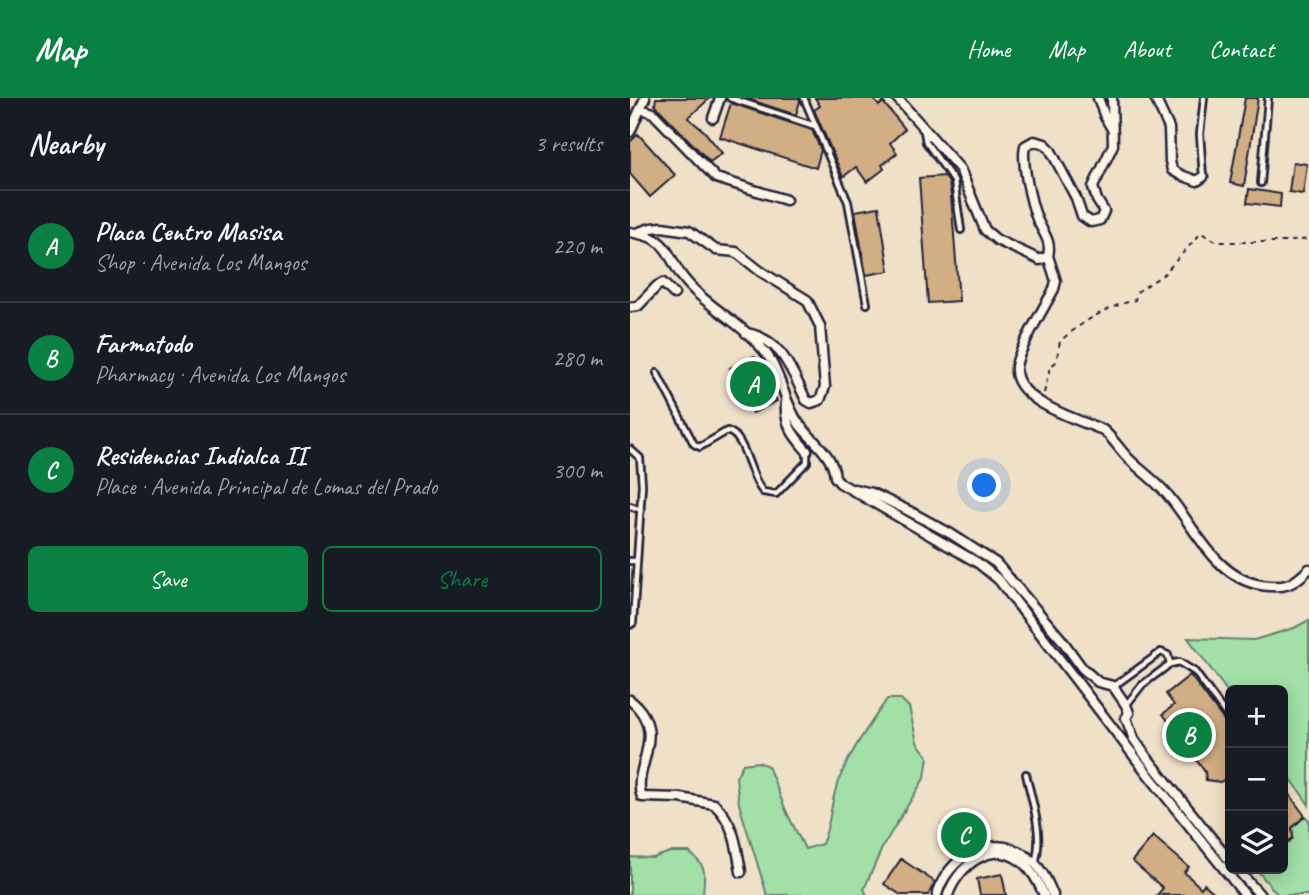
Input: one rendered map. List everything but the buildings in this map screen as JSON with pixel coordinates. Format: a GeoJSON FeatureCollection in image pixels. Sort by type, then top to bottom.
{"type":"FeatureCollection","features":[{"type":"Feature","properties":{"kind":"street"},"geometry":{"type":"LineString","coordinates":[[630,132],[645,98]]}},
{"type":"Feature","properties":{"kind":"street"},"geometry":{"type":"LineString","coordinates":[[713,118],[720,98]]}},
{"type":"Feature","properties":{"kind":"street"},"geometry":{"type":"LineString","coordinates":[[897,98],[960,169],[985,230],[997,240],[1035,258],[1040,260],[1048,256]]}},
{"type":"Feature","properties":{"kind":"street"},"geometry":{"type":"LineString","coordinates":[[1098,98],[1113,132]]}},
{"type":"Feature","properties":{"kind":"street"},"geometry":{"type":"LineString","coordinates":[[1112,98],[1113,145],[1093,187],[1104,211],[1103,217],[1091,222],[1082,216],[1076,198],[1051,149],[1034,141],[1025,146],[1025,167],[1037,219],[1049,240],[1048,256],[1056,281],[1016,363],[1017,380],[1035,400],[1111,436],[1130,460],[1169,496],[1215,558],[1229,572],[1245,582],[1283,587],[1294,584],[1309,569]]}},
{"type":"Feature","properties":{"kind":"street"},"geometry":{"type":"LineString","coordinates":[[1155,98],[1170,128],[1172,170],[1197,181],[1203,177]]}},
{"type":"Feature","properties":{"kind":"street"},"geometry":{"type":"LineString","coordinates":[[642,109],[653,113],[716,178],[786,200]]}},
{"type":"Feature","properties":{"kind":"street"},"geometry":{"type":"LineString","coordinates":[[633,233],[662,227],[688,231],[716,250],[736,252],[760,271],[801,294],[820,326],[825,387],[820,400],[811,403],[806,400],[784,355],[776,345],[757,334],[746,332]]}},
{"type":"Feature","properties":{"kind":"street"},"geometry":{"type":"LineString","coordinates":[[633,233],[655,240],[664,247],[688,283],[746,332],[771,362],[798,423],[823,449],[835,477],[848,489],[989,571],[1011,594],[1245,895]]}},
{"type":"Feature","properties":{"kind":"street"},"geometry":{"type":"LineString","coordinates":[[630,307],[638,306],[663,283],[674,294]]}},
{"type":"Feature","properties":{"kind":"street"},"geometry":{"type":"LineString","coordinates":[[786,401],[785,418],[788,426],[807,452]]}},
{"type":"Feature","properties":{"kind":"street"},"geometry":{"type":"LineString","coordinates":[[848,489],[872,492],[951,534],[996,563],[1062,640],[1082,668],[1094,679],[1113,687],[1126,705],[1129,713],[1126,719],[1115,724],[1113,728]]}},
{"type":"Feature","properties":{"kind":"street"},"geometry":{"type":"LineString","coordinates":[[1089,696],[1092,689],[1104,684]]}},
{"type":"Feature","properties":{"kind":"street"},"geometry":{"type":"LineString","coordinates":[[630,700],[640,712],[646,732],[633,782],[636,791],[642,797],[680,798],[714,804],[729,823],[737,843],[741,872]]}},
{"type":"Feature","properties":{"kind":"street"},"geometry":{"type":"LineString","coordinates":[[1126,719],[1134,739],[1145,755],[1225,855]]}},
{"type":"Feature","properties":{"kind":"street"},"geometry":{"type":"LineString","coordinates":[[937,895],[953,864],[968,854],[985,848],[1008,848],[1026,856],[1046,878],[1054,895]]}},
{"type":"Feature","properties":{"kind":"street"},"geometry":{"type":"LineString","coordinates":[[948,895],[963,868],[973,860],[990,855],[1003,855],[1021,862],[1038,881],[1044,895]]}},
{"type":"Feature","properties":{"kind":"street"},"geometry":{"type":"LineString","coordinates":[[1241,874],[1260,895]]}},
{"type":"Feature","properties":{"kind":"lane"},"geometry":{"type":"LineString","coordinates":[[730,98],[816,127]]}},
{"type":"Feature","properties":{"kind":"lane"},"geometry":{"type":"LineString","coordinates":[[804,98],[848,202],[867,304]]}},
{"type":"Feature","properties":{"kind":"lane"},"geometry":{"type":"LineString","coordinates":[[1203,177],[1200,134],[1204,98]]}},
{"type":"Feature","properties":{"kind":"lane"},"geometry":{"type":"LineString","coordinates":[[1261,183],[1268,98]]}},
{"type":"Feature","properties":{"kind":"lane"},"geometry":{"type":"LineString","coordinates":[[923,127],[926,142],[954,181],[961,230]]}},
{"type":"Feature","properties":{"kind":"lane"},"geometry":{"type":"LineString","coordinates":[[657,373],[694,444],[700,447],[726,431],[733,432],[739,440],[756,485],[763,492],[776,494],[784,487],[807,462],[807,452]]}},
{"type":"Feature","properties":{"kind":"lane"},"geometry":{"type":"LineString","coordinates":[[630,625],[633,623],[642,467],[640,458],[631,450]]}},
{"type":"Feature","properties":{"kind":"lane"},"geometry":{"type":"LineString","coordinates":[[630,506],[641,510]]}},
{"type":"Feature","properties":{"kind":"lane"},"geometry":{"type":"LineString","coordinates":[[630,561],[637,561]]}},
{"type":"Feature","properties":{"kind":"lane"},"geometry":{"type":"LineString","coordinates":[[1113,687],[1161,652],[1168,656],[1170,664]]}},
{"type":"Feature","properties":{"kind":"lane"},"geometry":{"type":"LineString","coordinates":[[1126,705],[1142,685],[1170,664],[1179,662],[1195,672],[1225,713]]}},
{"type":"Feature","properties":{"kind":"lane"},"geometry":{"type":"LineString","coordinates":[[1026,775],[1036,817],[1039,846],[1035,864]]}},
{"type":"Feature","properties":{"kind":"path"},"geometry":{"type":"LineString","coordinates":[[1035,400],[1045,392],[1050,367],[1056,362],[1060,341],[1086,319],[1116,305],[1135,300],[1137,292],[1164,274],[1201,233],[1217,242],[1285,243],[1309,239]]}},
{"type":"Feature","properties":{"kind":"green space"},"geometry":{"type":"Polygon","coordinates":[[[1309,620],[1309,805],[1288,774],[1288,685],[1225,685],[1225,688],[1188,638],[1254,640],[1294,628],[1309,620]]]}},
{"type":"Feature","properties":{"kind":"green space"},"geometry":{"type":"Polygon","coordinates":[[[887,699],[901,699],[909,707],[917,742],[928,757],[925,777],[883,846],[864,889],[867,895],[767,895],[739,804],[736,777],[743,764],[758,762],[768,766],[805,849],[822,844],[835,793],[847,762],[887,699]]]}},
{"type":"Feature","properties":{"kind":"green space"},"geometry":{"type":"Polygon","coordinates":[[[1305,816],[1309,820],[1309,895],[1278,895],[1260,874],[1288,874],[1288,842],[1293,833],[1292,828],[1305,816]]]}},
{"type":"Feature","properties":{"kind":"green space"},"geometry":{"type":"Polygon","coordinates":[[[670,852],[689,852],[700,863],[704,871],[703,895],[630,895],[630,857],[653,858],[670,852]]]}},
{"type":"Feature","properties":{"kind":"place","name":"Placa Centro Masisa"},"geometry":{"type":"Point","coordinates":[753,384]}},
{"type":"Feature","properties":{"kind":"place","name":"Farmatodo"},"geometry":{"type":"Point","coordinates":[1189,735]}},
{"type":"Feature","properties":{"kind":"place","name":"Residencias Indialca II"},"geometry":{"type":"Point","coordinates":[964,835]}}]}
